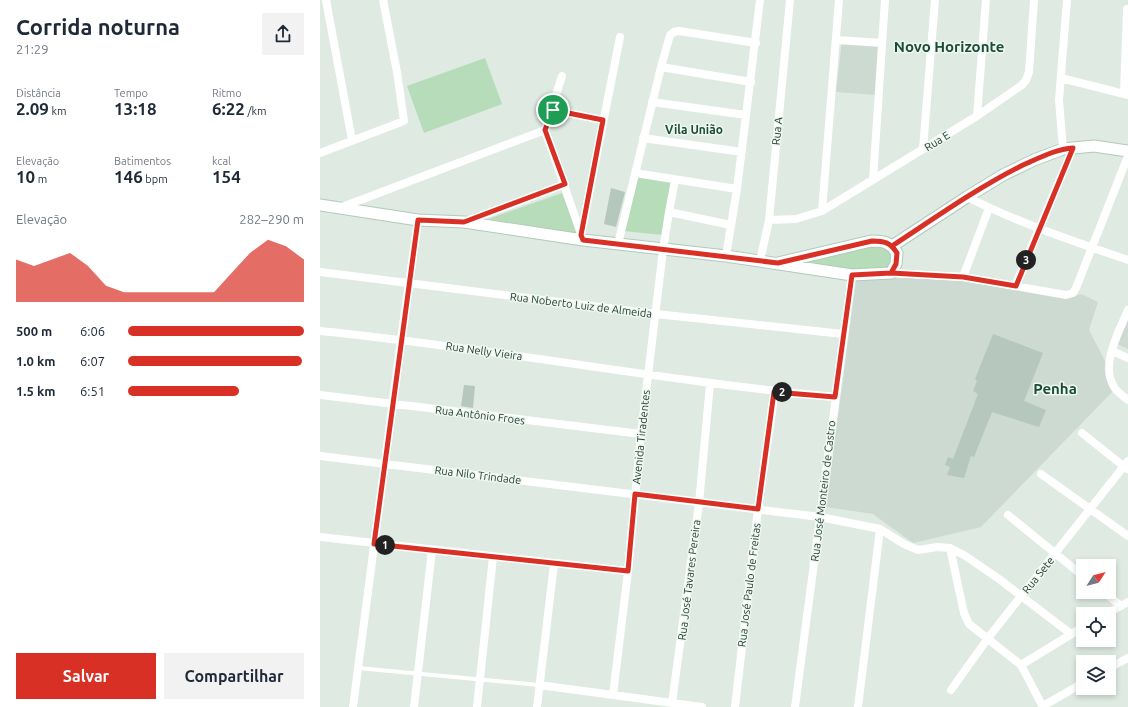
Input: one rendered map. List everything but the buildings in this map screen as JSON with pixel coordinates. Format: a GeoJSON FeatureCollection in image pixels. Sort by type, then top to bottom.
{"type":"FeatureCollection","features":[{"type":"Feature","properties":{"kind":"street"},"geometry":{"type":"LineString","coordinates":[[326,0],[352,140]]}},
{"type":"Feature","properties":{"kind":"street"},"geometry":{"type":"LineString","coordinates":[[320,153],[404,121],[397,72],[383,0]]}},
{"type":"Feature","properties":{"kind":"street"},"geometry":{"type":"LineString","coordinates":[[726,256],[742,152],[760,0]]}},
{"type":"Feature","properties":{"kind":"street","name":"Rua A"},"geometry":{"type":"LineString","coordinates":[[760,261],[768,220],[790,0]]}},
{"type":"Feature","properties":{"kind":"street"},"geometry":{"type":"LineString","coordinates":[[822,211],[839,0]]}},
{"type":"Feature","properties":{"kind":"street"},"geometry":{"type":"LineString","coordinates":[[873,180],[885,0]]}},
{"type":"Feature","properties":{"kind":"street"},"geometry":{"type":"LineString","coordinates":[[923,149],[935,0]]}},
{"type":"Feature","properties":{"kind":"street"},"geometry":{"type":"LineString","coordinates":[[976,116],[986,0]]}},
{"type":"Feature","properties":{"kind":"street","name":"Rua E"},"geometry":{"type":"LineString","coordinates":[[768,220],[796,219],[822,211],[976,116],[1022,85],[1029,72],[1034,0]]}},
{"type":"Feature","properties":{"kind":"street"},"geometry":{"type":"LineString","coordinates":[[1016,286],[1068,149],[1059,100],[1062,78],[1066,0]]}},
{"type":"Feature","properties":{"kind":"street"},"geometry":{"type":"LineString","coordinates":[[1062,78],[1126,94],[1127,9]]}},
{"type":"Feature","properties":{"kind":"street"},"geometry":{"type":"LineString","coordinates":[[618,244],[643,138],[670,35],[674,32],[756,43]]}},
{"type":"Feature","properties":{"kind":"street"},"geometry":{"type":"LineString","coordinates":[[582,237],[603,120],[620,37]]}},
{"type":"Feature","properties":{"kind":"street"},"geometry":{"type":"LineString","coordinates":[[836,40],[882,43]]}},
{"type":"Feature","properties":{"kind":"street"},"geometry":{"type":"LineString","coordinates":[[661,67],[751,82]]}},
{"type":"Feature","properties":{"kind":"street"},"geometry":{"type":"LineString","coordinates":[[562,76],[553,110],[545,130],[565,184],[582,237]]}},
{"type":"Feature","properties":{"kind":"street"},"geometry":{"type":"LineString","coordinates":[[652,102],[746,115]]}},
{"type":"Feature","properties":{"kind":"street"},"geometry":{"type":"LineString","coordinates":[[553,110],[603,120]]}},
{"type":"Feature","properties":{"kind":"street"},"geometry":{"type":"LineString","coordinates":[[342,207],[545,130]]}},
{"type":"Feature","properties":{"kind":"street"},"geometry":{"type":"LineString","coordinates":[[643,138],[742,152]]}},
{"type":"Feature","properties":{"kind":"street"},"geometry":{"type":"LineString","coordinates":[[892,246],[1003,175],[1034,160],[1068,149],[1094,146],[1128,151]]}},
{"type":"Feature","properties":{"kind":"street"},"geometry":{"type":"LineString","coordinates":[[320,205],[342,207],[418,220],[464,222],[582,237],[618,244],[726,256],[852,275],[891,273],[963,277],[1066,295],[1072,293],[1076,288],[1128,156]]}},
{"type":"Feature","properties":{"kind":"street"},"geometry":{"type":"LineString","coordinates":[[635,173],[737,189]]}},
{"type":"Feature","properties":{"kind":"street","name":"Avenida Tiradentes"},"geometry":{"type":"LineString","coordinates":[[613,695],[628,571],[648,374],[663,250],[675,180]]}},
{"type":"Feature","properties":{"kind":"street"},"geometry":{"type":"LineString","coordinates":[[464,222],[565,184]]}},
{"type":"Feature","properties":{"kind":"street"},"geometry":{"type":"LineString","coordinates":[[967,197],[1038,229],[1128,260]]}},
{"type":"Feature","properties":{"kind":"street"},"geometry":{"type":"LineString","coordinates":[[963,277],[989,208]]}},
{"type":"Feature","properties":{"kind":"street"},"geometry":{"type":"LineString","coordinates":[[669,212],[731,225]]}},
{"type":"Feature","properties":{"kind":"street"},"geometry":{"type":"LineString","coordinates":[[352,707],[418,220]]}},
{"type":"Feature","properties":{"kind":"street"},"geometry":{"type":"LineString","coordinates":[[778,263],[872,241],[884,241],[892,246],[897,253],[896,264],[891,273]]}},
{"type":"Feature","properties":{"kind":"street","name":"Rua Noberto Luiz de Almeida"},"geometry":{"type":"LineString","coordinates":[[320,272],[656,314],[843,334]]}},
{"type":"Feature","properties":{"kind":"street","name":"Rua José Monteiro de Castro"},"geometry":{"type":"LineString","coordinates":[[795,707],[843,334],[852,275]]}},
{"type":"Feature","properties":{"kind":"street"},"geometry":{"type":"LineString","coordinates":[[1128,310],[1112,351],[1108,366],[1109,377],[1115,389],[1128,400]]}},
{"type":"Feature","properties":{"kind":"street","name":"Rua Nelly Vieira"},"geometry":{"type":"LineString","coordinates":[[320,331],[401,339],[710,384],[774,392],[835,397]]}},
{"type":"Feature","properties":{"kind":"street"},"geometry":{"type":"LineString","coordinates":[[1112,351],[1128,358]]}},
{"type":"Feature","properties":{"kind":"street","name":"Rua José Tavares Pereira"},"geometry":{"type":"LineString","coordinates":[[672,703],[699,502],[710,384]]}},
{"type":"Feature","properties":{"kind":"street","name":"Rua José Paulo de Freitas"},"geometry":{"type":"LineString","coordinates":[[735,707],[758,509],[774,392]]}},
{"type":"Feature","properties":{"kind":"street","name":"Rua Antônio Froes"},"geometry":{"type":"LineString","coordinates":[[320,395],[641,434]]}},
{"type":"Feature","properties":{"kind":"street"},"geometry":{"type":"LineString","coordinates":[[1082,434],[1127,466]]}},
{"type":"Feature","properties":{"kind":"street","name":"Rua Nilo Trindade"},"geometry":{"type":"LineString","coordinates":[[320,456],[820,517],[880,529]]}},
{"type":"Feature","properties":{"kind":"street","name":"Rua Sete"},"geometry":{"type":"LineString","coordinates":[[951,690],[988,638],[1021,596],[1090,509],[1127,466]]}},
{"type":"Feature","properties":{"kind":"street"},"geometry":{"type":"LineString","coordinates":[[1041,474],[1128,536]]}},
{"type":"Feature","properties":{"kind":"street"},"geometry":{"type":"LineString","coordinates":[[1008,515],[1076,570]]}},
{"type":"Feature","properties":{"kind":"street"},"geometry":{"type":"LineString","coordinates":[[858,707],[880,529],[904,544],[918,550],[950,548],[964,555],[1071,634]]}},
{"type":"Feature","properties":{"kind":"street"},"geometry":{"type":"LineString","coordinates":[[320,537],[628,571]]}},
{"type":"Feature","properties":{"kind":"street"},"geometry":{"type":"LineString","coordinates":[[950,548],[964,613],[969,624],[1021,665],[1043,706],[1076,687]]}},
{"type":"Feature","properties":{"kind":"street"},"geometry":{"type":"LineString","coordinates":[[414,707],[432,550]]}},
{"type":"Feature","properties":{"kind":"street"},"geometry":{"type":"LineString","coordinates":[[477,707],[493,557]]}},
{"type":"Feature","properties":{"kind":"street"},"geometry":{"type":"LineString","coordinates":[[537,707],[554,564]]}},
{"type":"Feature","properties":{"kind":"street"},"geometry":{"type":"LineString","coordinates":[[1116,599],[1125,604]]}},
{"type":"Feature","properties":{"kind":"street"},"geometry":{"type":"LineString","coordinates":[[1116,609],[1125,604]]}},
{"type":"Feature","properties":{"kind":"street"},"geometry":{"type":"LineString","coordinates":[[1021,665],[1076,631]]}},
{"type":"Feature","properties":{"kind":"street"},"geometry":{"type":"LineString","coordinates":[[1116,664],[1128,658]]}},
{"type":"Feature","properties":{"kind":"street"},"geometry":{"type":"LineString","coordinates":[[539,685],[702,707]]}},
{"type":"Feature","properties":{"kind":"lane"},"geometry":{"type":"LineString","coordinates":[[358,668],[539,685]]}},
{"type":"Feature","properties":{"kind":"shaded area"},"geometry":{"type":"Polygon","coordinates":[[[842,41],[878,43],[876,95],[836,92],[842,41]]]}},
{"type":"Feature","properties":{"kind":"shaded area"},"geometry":{"type":"Polygon","coordinates":[[[887,277],[960,280],[1071,297],[1081,294],[1098,302],[1089,330],[1107,365],[1113,391],[981,527],[913,543],[873,514],[826,507],[856,280],[887,277]]]}},
{"type":"Feature","properties":{"kind":"shaded area"},"geometry":{"type":"Polygon","coordinates":[[[1128,318],[1128,349],[1117,344],[1128,318]]]}},
{"type":"Feature","properties":{"kind":"green space"},"geometry":{"type":"Polygon","coordinates":[[[485,58],[502,104],[424,133],[407,86],[485,58]]]}},
{"type":"Feature","properties":{"kind":"green space"},"geometry":{"type":"Polygon","coordinates":[[[637,176],[672,183],[663,235],[624,231],[637,176]]]}},
{"type":"Feature","properties":{"kind":"green space"},"geometry":{"type":"Polygon","coordinates":[[[562,193],[577,233],[488,219],[562,193]]]}},
{"type":"Feature","properties":{"kind":"green space"},"geometry":{"type":"Polygon","coordinates":[[[873,245],[885,248],[892,255],[892,264],[880,273],[800,262],[873,245]]]}},
{"type":"Feature","properties":{"kind":"district","name":"Novo Horizonte"},"geometry":{"type":"Point","coordinates":[949,47]}},
{"type":"Feature","properties":{"kind":"district","name":"Vila União"},"geometry":{"type":"Point","coordinates":[694,130]}},
{"type":"Feature","properties":{"kind":"district","name":"Penha"},"geometry":{"type":"Point","coordinates":[1055,389]}},
{"type":"Feature","properties":{"kind":"route"},"geometry":{"type":"LineString","coordinates":[[553,110],[545,130],[565,184],[464,222],[418,220],[374,544],[628,571],[635,494],[758,509],[774,392],[835,397],[852,275],[891,273],[896,264],[897,253],[892,246],[1003,175],[1034,160],[1063,149],[1073,148],[1038,229],[1016,286],[963,277],[891,273],[896,264],[897,253],[892,246],[884,241],[872,241],[778,263],[583,240],[581,235],[603,120],[553,110]]}}]}
